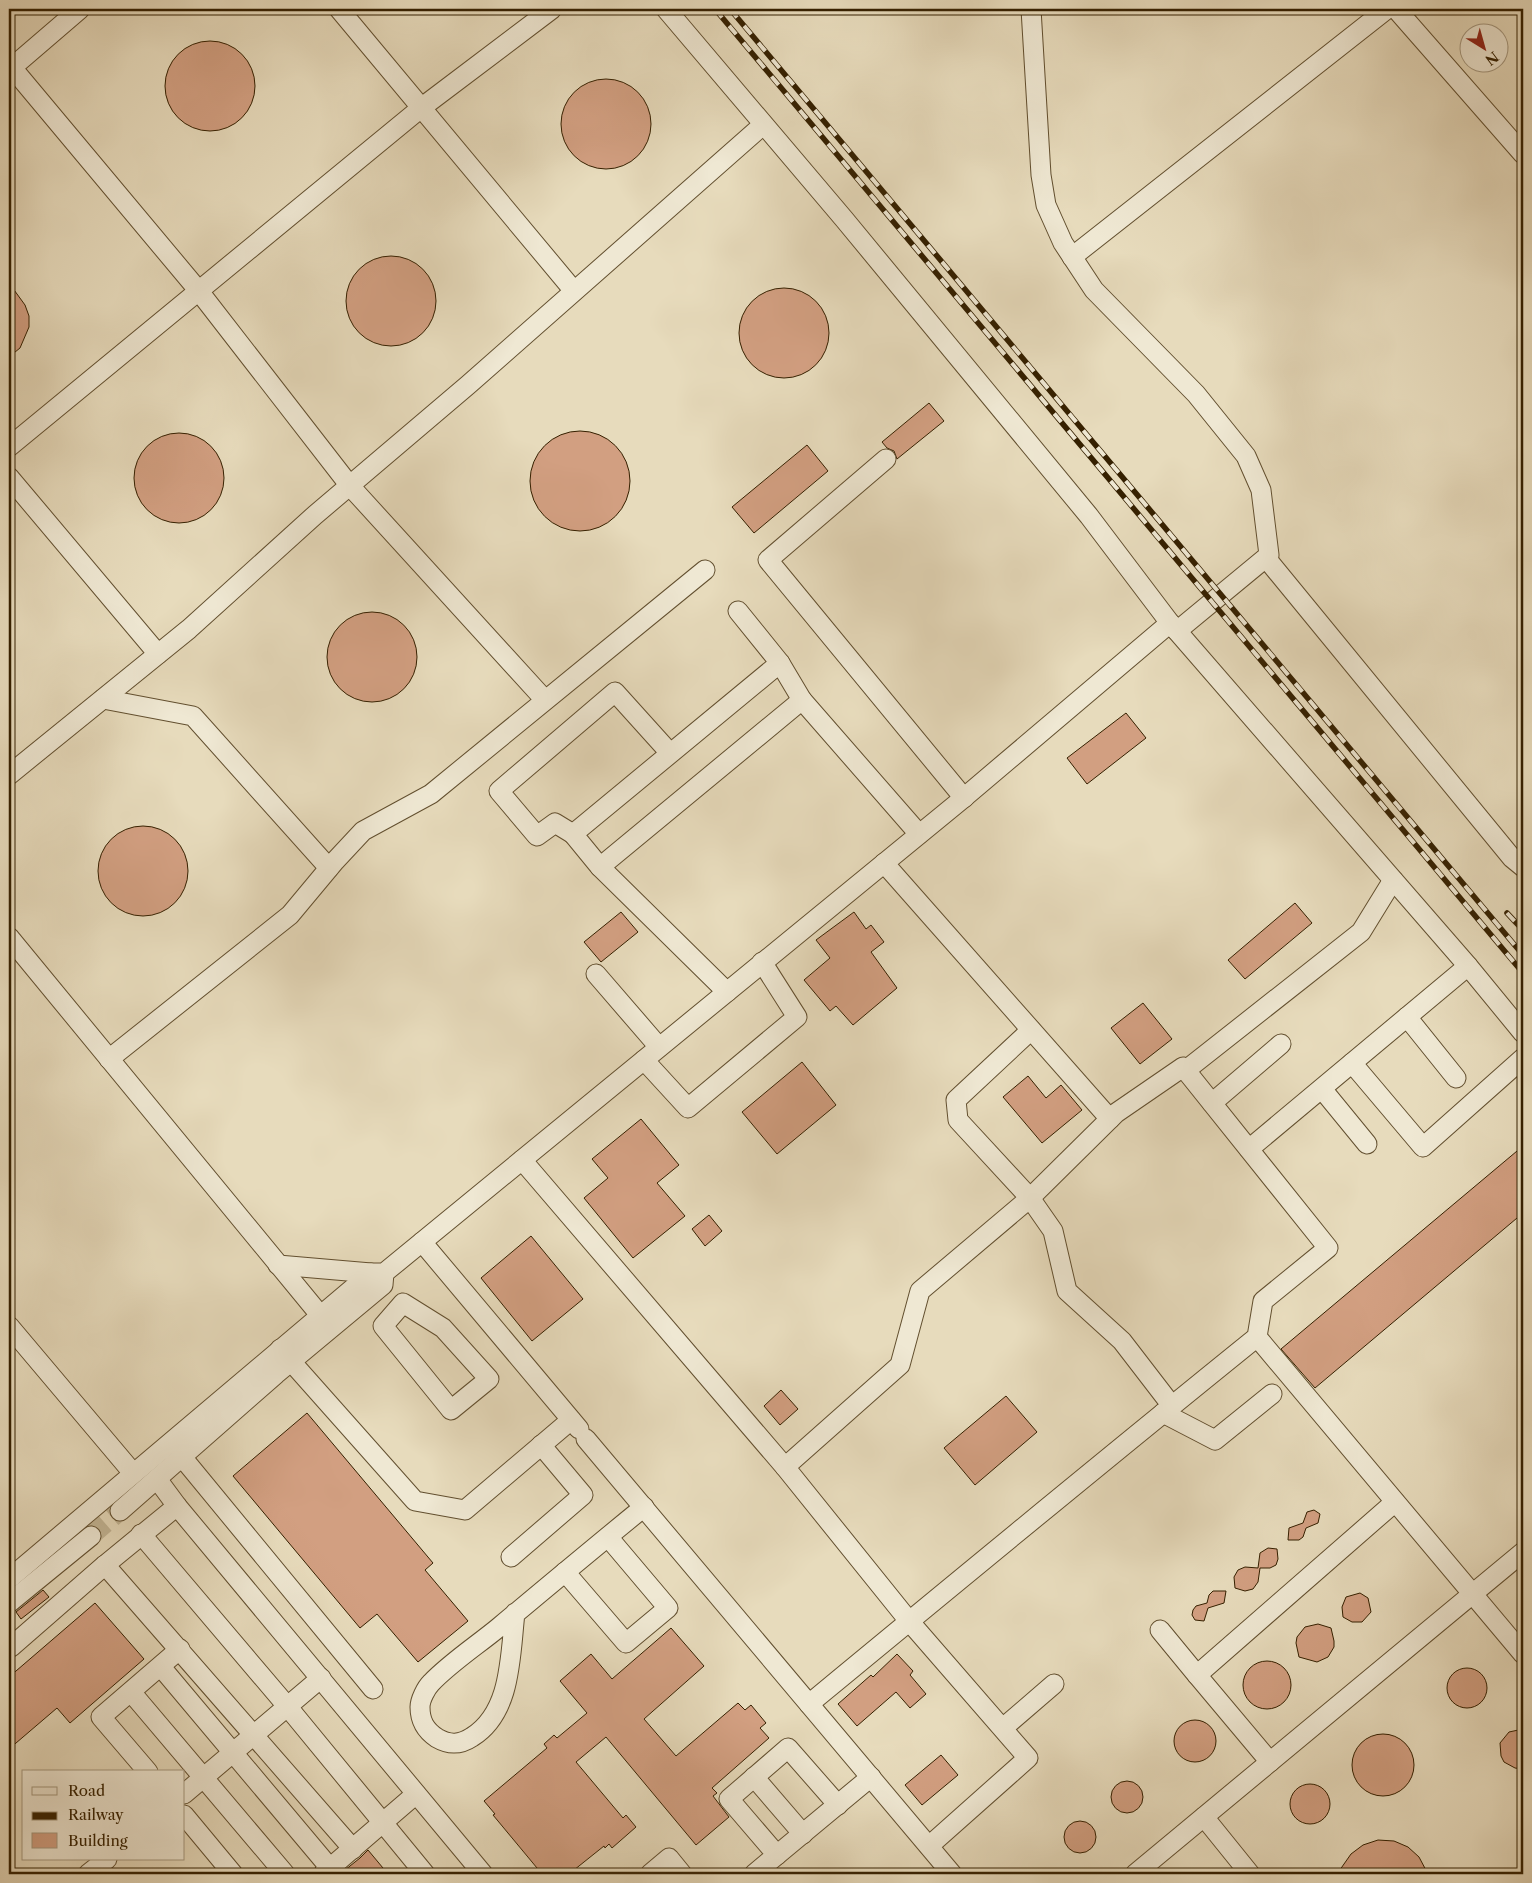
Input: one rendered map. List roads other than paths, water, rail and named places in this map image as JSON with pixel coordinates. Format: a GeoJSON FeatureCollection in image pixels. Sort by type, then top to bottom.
{"type":"FeatureCollection","features":[{"type":"Feature","properties":{"kind":"lane"},"geometry":{"type":"LineString","coordinates":[[80,9],[10,67],[198,290],[350,486],[545,700]]}},
{"type":"Feature","properties":{"kind":"lane"},"geometry":{"type":"LineString","coordinates":[[339,9],[574,291]]}},
{"type":"Feature","properties":{"kind":"lane"},"geometry":{"type":"LineString","coordinates":[[9,447],[422,108],[552,9]]}},
{"type":"Feature","properties":{"kind":"lane"},"geometry":{"type":"LineString","coordinates":[[666,9],[844,219],[1089,516],[1174,627],[1468,966],[1523,1033]]}},
{"type":"Feature","properties":{"kind":"lane"},"geometry":{"type":"LineString","coordinates":[[9,1579],[133,1473],[286,1355],[919,834],[1174,627],[1269,555],[1261,490],[1246,456],[1196,394],[1094,290],[1063,243],[1046,205],[1041,175],[1031,9]]}},
{"type":"Feature","properties":{"kind":"lane"},"geometry":{"type":"LineString","coordinates":[[1072,257],[1387,9]]}},
{"type":"Feature","properties":{"kind":"lane"},"geometry":{"type":"LineString","coordinates":[[1396,9],[1523,154]]}},
{"type":"Feature","properties":{"kind":"lane"},"geometry":{"type":"LineString","coordinates":[[9,775],[158,654],[763,125]]}},
{"type":"Feature","properties":{"kind":"lane"},"geometry":{"type":"LineString","coordinates":[[886,459],[768,560],[964,798]]}},
{"type":"Feature","properties":{"kind":"lane"},"geometry":{"type":"LineString","coordinates":[[9,477],[158,654]]}},
{"type":"Feature","properties":{"kind":"lane"},"geometry":{"type":"LineString","coordinates":[[1266,558],[1512,858],[1523,867]]}},
{"type":"Feature","properties":{"kind":"lane"},"geometry":{"type":"LineString","coordinates":[[109,1059],[290,915],[363,831],[431,794],[705,570]]}},
{"type":"Feature","properties":{"kind":"lane"},"geometry":{"type":"LineString","coordinates":[[738,610],[780,663],[802,700],[919,834]]}},
{"type":"Feature","properties":{"kind":"lane"},"geometry":{"type":"LineString","coordinates":[[573,834],[780,663]]}},
{"type":"Feature","properties":{"kind":"lane"},"geometry":{"type":"LineString","coordinates":[[670,753],[615,692],[499,792],[537,836],[555,823],[573,834],[600,867],[727,992]]}},
{"type":"Feature","properties":{"kind":"lane"},"geometry":{"type":"LineString","coordinates":[[103,698],[193,716],[329,868]]}},
{"type":"Feature","properties":{"kind":"lane"},"geometry":{"type":"LineString","coordinates":[[600,867],[802,700]]}},
{"type":"Feature","properties":{"kind":"lane"},"geometry":{"type":"LineString","coordinates":[[884,863],[1110,1119]]}},
{"type":"Feature","properties":{"kind":"lane"},"geometry":{"type":"LineString","coordinates":[[1186,1070],[1361,932],[1393,880]]}},
{"type":"Feature","properties":{"kind":"lane"},"geometry":{"type":"LineString","coordinates":[[9,937],[320,1315]]}},
{"type":"Feature","properties":{"kind":"lane"},"geometry":{"type":"LineString","coordinates":[[644,1060],[688,1108],[797,1017],[762,962]]}},
{"type":"Feature","properties":{"kind":"lane"},"geometry":{"type":"LineString","coordinates":[[1249,1149],[1468,966]]}},
{"type":"Feature","properties":{"kind":"lane"},"geometry":{"type":"LineString","coordinates":[[596,974],[659,1047]]}},
{"type":"Feature","properties":{"kind":"lane"},"geometry":{"type":"LineString","coordinates":[[1407,1017],[1456,1078]]}},
{"type":"Feature","properties":{"kind":"lane"},"geometry":{"type":"LineString","coordinates":[[1031,1030],[956,1100],[958,1120],[1030,1198],[1053,1231],[1067,1291],[1122,1341],[1167,1409],[1215,1440],[1272,1394]]}},
{"type":"Feature","properties":{"kind":"lane"},"geometry":{"type":"LineString","coordinates":[[1212,1103],[1281,1044]]}},
{"type":"Feature","properties":{"kind":"lane"},"geometry":{"type":"LineString","coordinates":[[1352,1063],[1423,1147],[1523,1058]]}},
{"type":"Feature","properties":{"kind":"lane"},"geometry":{"type":"LineString","coordinates":[[784,1467],[900,1365],[920,1291],[1030,1198],[1110,1119],[1183,1067],[1328,1248],[1263,1301],[1257,1337],[810,1704]]}},
{"type":"Feature","properties":{"kind":"lane"},"geometry":{"type":"LineString","coordinates":[[1322,1089],[1368,1144]]}},
{"type":"Feature","properties":{"kind":"lane"},"geometry":{"type":"LineString","coordinates":[[522,1160],[784,1467],[909,1621],[1028,1758],[929,1846]]}},
{"type":"Feature","properties":{"kind":"lane"},"geometry":{"type":"LineString","coordinates":[[422,1242],[952,1874]]}},
{"type":"Feature","properties":{"kind":"lane"},"geometry":{"type":"LineString","coordinates":[[278,1264],[378,1278]]}},
{"type":"Feature","properties":{"kind":"lane"},"geometry":{"type":"LineString","coordinates":[[378,1278],[397,1310]]}},
{"type":"Feature","properties":{"kind":"lane"},"geometry":{"type":"LineString","coordinates":[[120,1511],[182,1457],[286,1355],[320,1315],[378,1278]]}},
{"type":"Feature","properties":{"kind":"lane"},"geometry":{"type":"LineString","coordinates":[[403,1303],[444,1328],[489,1379],[451,1410],[383,1326],[397,1310],[403,1303]]}},
{"type":"Feature","properties":{"kind":"lane"},"geometry":{"type":"LineString","coordinates":[[9,1326],[133,1473]]}},
{"type":"Feature","properties":{"kind":"lane"},"geometry":{"type":"LineString","coordinates":[[1257,1337],[1523,1654]]}},
{"type":"Feature","properties":{"kind":"lane"},"geometry":{"type":"LineString","coordinates":[[286,1355],[415,1501],[465,1510],[541,1445],[579,1429]]}},
{"type":"Feature","properties":{"kind":"lane"},"geometry":{"type":"LineString","coordinates":[[511,1557],[583,1495],[541,1445]]}},
{"type":"Feature","properties":{"kind":"lane"},"geometry":{"type":"LineString","coordinates":[[182,1457],[373,1689]]}},
{"type":"Feature","properties":{"kind":"lane"},"geometry":{"type":"LineString","coordinates":[[157,1479],[177,1506],[483,1874]]}},
{"type":"Feature","properties":{"kind":"lane"},"geometry":{"type":"LineString","coordinates":[[1197,1675],[1395,1502]]}},
{"type":"Feature","properties":{"kind":"lane"},"geometry":{"type":"LineString","coordinates":[[11,1647],[141,1534],[177,1506]]}},
{"type":"Feature","properties":{"kind":"lane"},"geometry":{"type":"LineString","coordinates":[[515,1614],[508,1681],[498,1706],[483,1730],[464,1742],[447,1744],[430,1733],[420,1719],[420,1702],[430,1684],[644,1507]]}},
{"type":"Feature","properties":{"kind":"lane"},"geometry":{"type":"LineString","coordinates":[[141,1534],[288,1706],[426,1874]]}},
{"type":"Feature","properties":{"kind":"lane"},"geometry":{"type":"LineString","coordinates":[[9,1603],[91,1536]]}},
{"type":"Feature","properties":{"kind":"lane"},"geometry":{"type":"LineString","coordinates":[[565,1572],[626,1644],[668,1608],[608,1537]]}},
{"type":"Feature","properties":{"kind":"lane"},"geometry":{"type":"LineString","coordinates":[[1135,1874],[1523,1552]]}},
{"type":"Feature","properties":{"kind":"lane"},"geometry":{"type":"LineString","coordinates":[[105,1565],[353,1849]]}},
{"type":"Feature","properties":{"kind":"lane"},"geometry":{"type":"LineString","coordinates":[[1160,1630],[1270,1762]]}},
{"type":"Feature","properties":{"kind":"lane"},"geometry":{"type":"LineString","coordinates":[[185,1793],[288,1706],[336,1644]]}},
{"type":"Feature","properties":{"kind":"lane"},"geometry":{"type":"LineString","coordinates":[[146,1770],[102,1717],[180,1649]]}},
{"type":"Feature","properties":{"kind":"lane"},"geometry":{"type":"LineString","coordinates":[[161,1667],[327,1871],[416,1794]]}},
{"type":"Feature","properties":{"kind":"lane"},"geometry":{"type":"LineString","coordinates":[[1003,1728],[1054,1684]]}},
{"type":"Feature","properties":{"kind":"lane"},"geometry":{"type":"LineString","coordinates":[[131,1692],[285,1874]]}},
{"type":"Feature","properties":{"kind":"lane"},"geometry":{"type":"LineString","coordinates":[[777,1855],[729,1799],[788,1748],[838,1805]]}},
{"type":"Feature","properties":{"kind":"lane"},"geometry":{"type":"LineString","coordinates":[[754,1777],[803,1834]]}},
{"type":"Feature","properties":{"kind":"lane"},"geometry":{"type":"LineString","coordinates":[[754,1874],[871,1778]]}},
{"type":"Feature","properties":{"kind":"lane"},"geometry":{"type":"LineString","coordinates":[[185,1816],[233,1874]]}},
{"type":"Feature","properties":{"kind":"lane"},"geometry":{"type":"LineString","coordinates":[[1204,1817],[1250,1874]]}},
{"type":"Feature","properties":{"kind":"lane"},"geometry":{"type":"LineString","coordinates":[[650,1874],[668,1858],[682,1874]]}},
{"type":"Feature","properties":{"kind":"lane"},"geometry":{"type":"LineString","coordinates":[[88,1874],[106,1860]]}},
{"type":"Feature","properties":{"kind":"tunnel"},"geometry":{"type":"LineString","coordinates":[[91,1536],[120,1511]]}},
{"type":"Feature","properties":{"kind":"railway"},"geometry":{"type":"LineString","coordinates":[[715,9],[1523,973]]}},
{"type":"Feature","properties":{"kind":"railway"},"geometry":{"type":"LineString","coordinates":[[730,9],[1523,955]]}},
{"type":"Feature","properties":{"kind":"railway"},"geometry":{"type":"LineString","coordinates":[[1507,913],[1523,930]]}}]}
